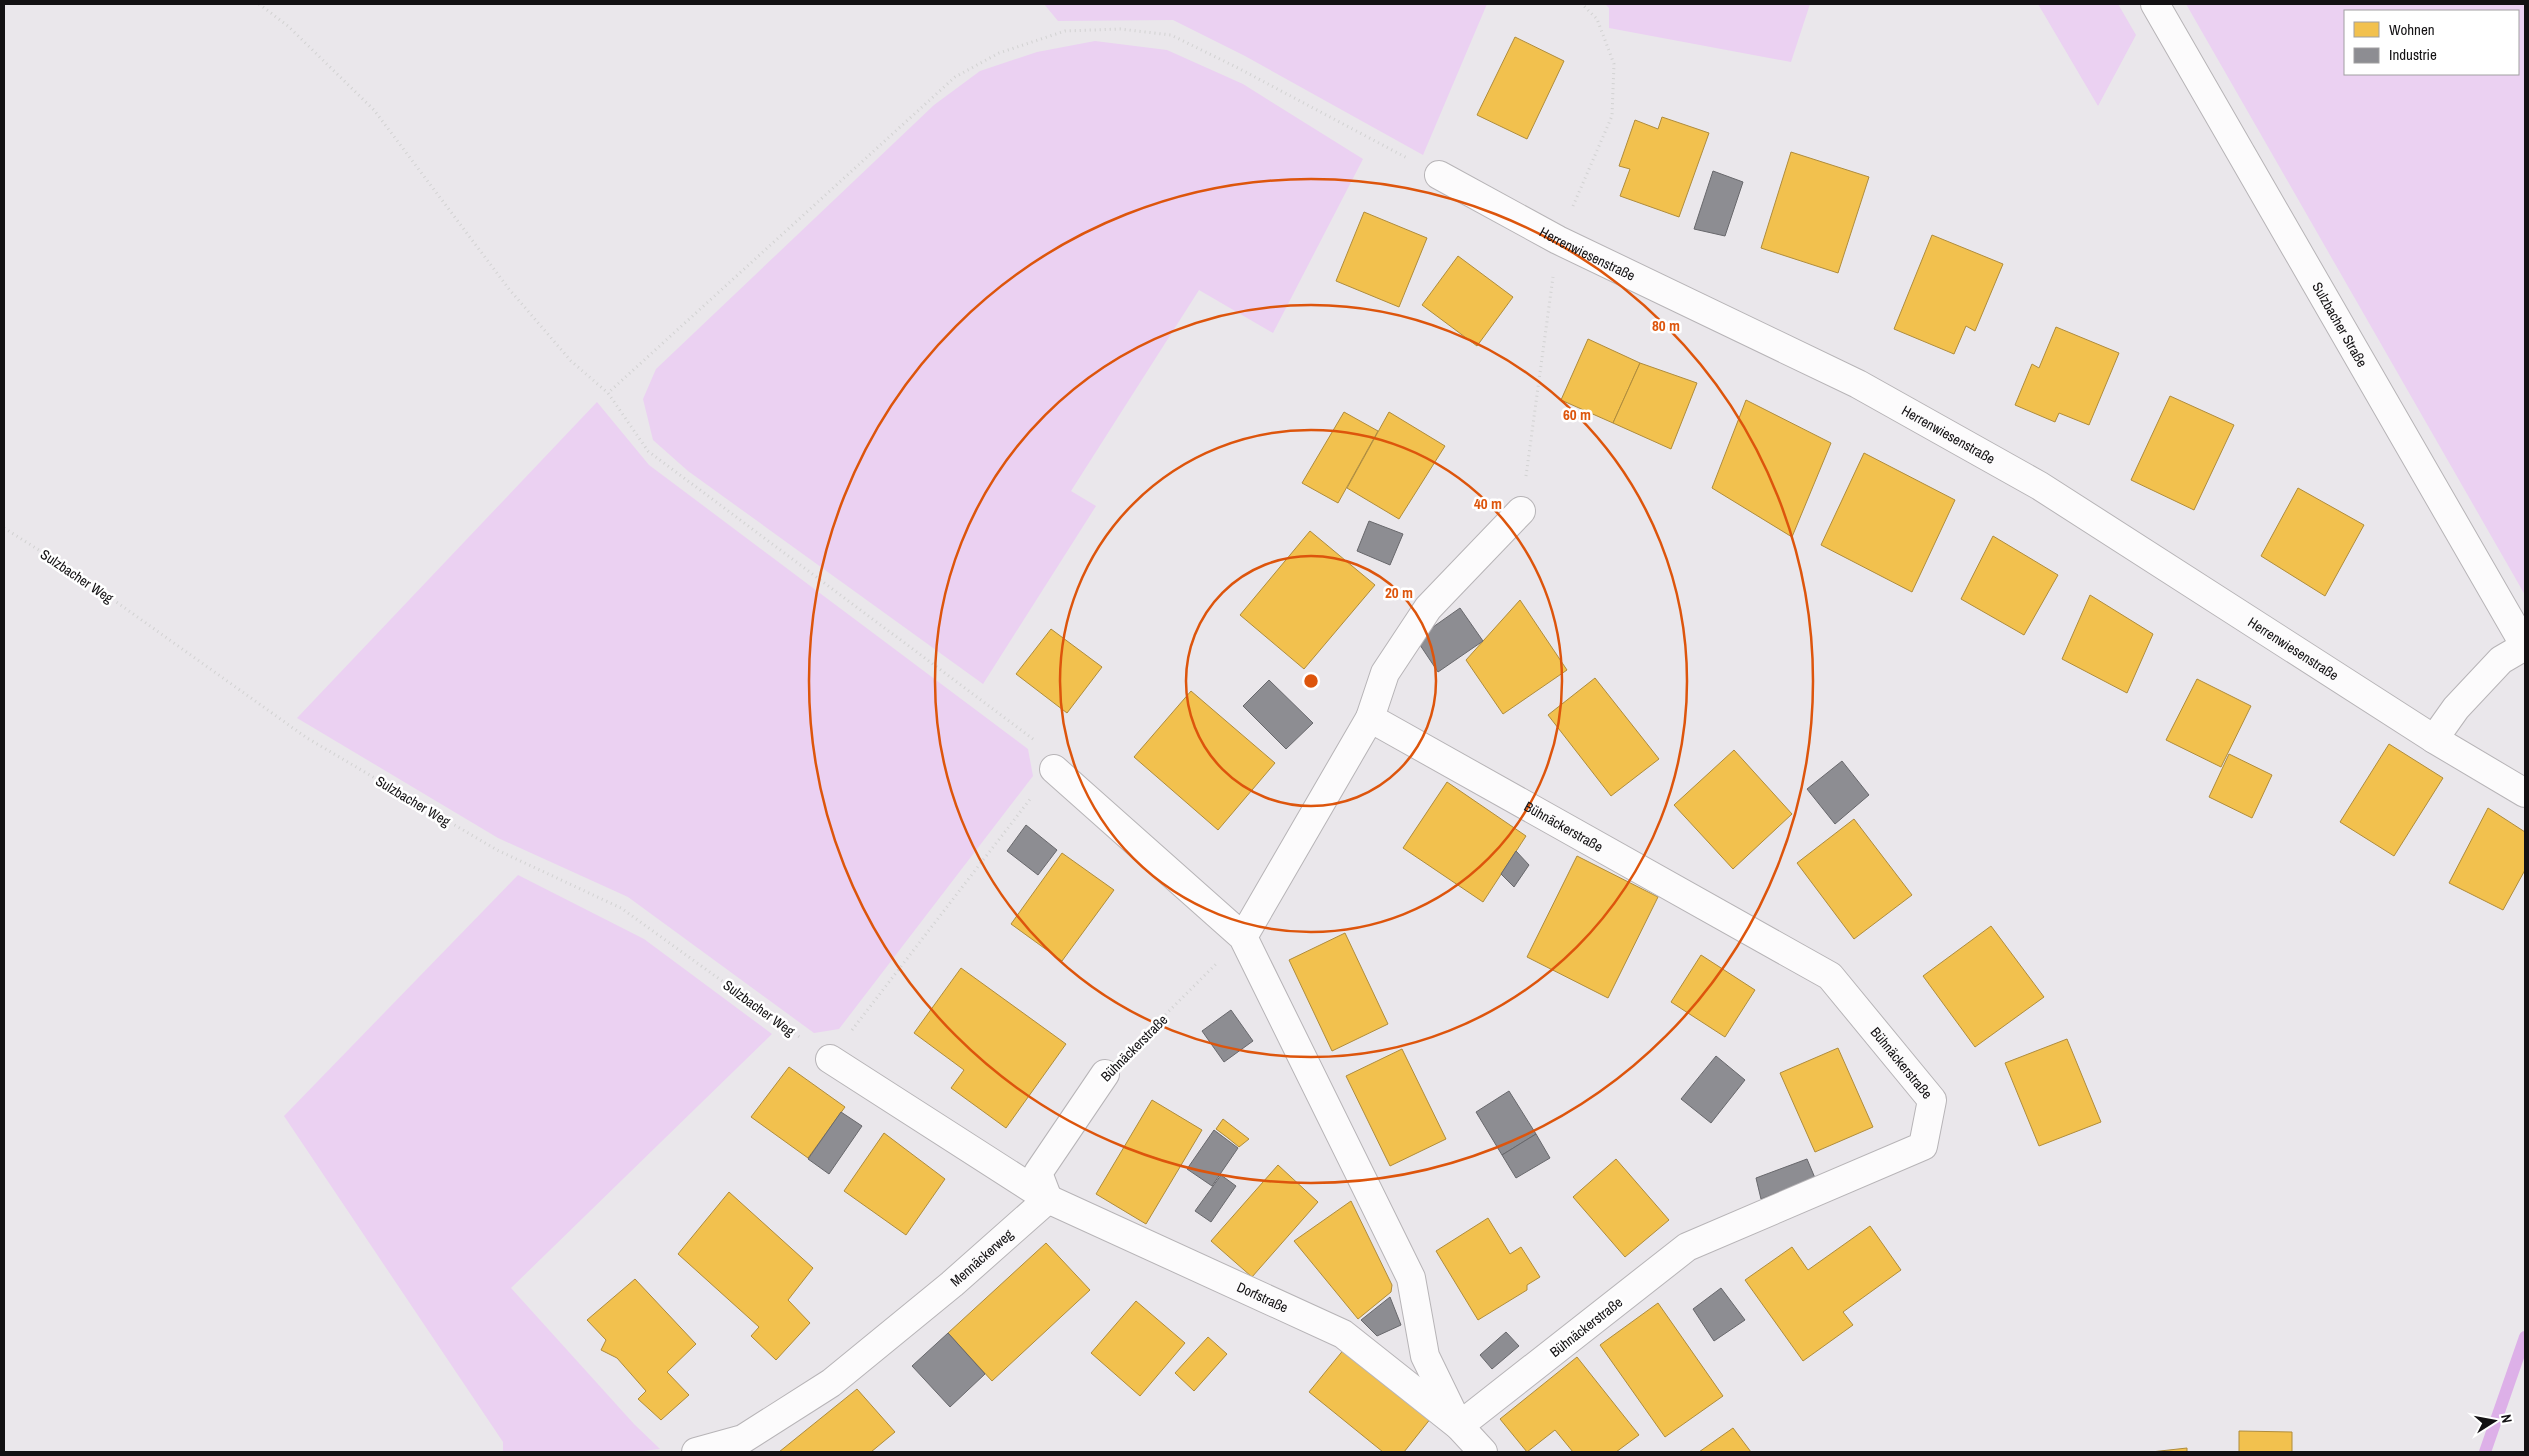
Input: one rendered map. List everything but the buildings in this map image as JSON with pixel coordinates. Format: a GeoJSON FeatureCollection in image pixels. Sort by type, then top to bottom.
{"type":"FeatureCollection","features":[{"type":"Feature","properties":{"kind":"street","name":"Sulzbacher Straße"},"geometry":{"type":"LineString","coordinates":[[2155,4],[2525,646]]}},
{"type":"Feature","properties":{"kind":"street","name":"Herrenwiesenstraße"},"geometry":{"type":"LineString","coordinates":[[1438,175],[1558,240],[1858,384],[2040,486],[2434,739],[2525,793]]}},
{"type":"Feature","properties":{"kind":"street"},"geometry":{"type":"LineString","coordinates":[[1054,769],[1243,937],[1370,718],[1385,673],[1428,608],[1521,512]]}},
{"type":"Feature","properties":{"kind":"street"},"geometry":{"type":"LineString","coordinates":[[2434,739],[2456,708],[2501,660],[2525,646]]}},
{"type":"Feature","properties":{"kind":"street","name":"Bühnäckerstraße"},"geometry":{"type":"LineString","coordinates":[[1370,718],[1830,976],[1932,1100],[1923,1146],[1687,1247],[1459,1426]]}},
{"type":"Feature","properties":{"kind":"street","name":"Dorfstraße"},"geometry":{"type":"LineString","coordinates":[[1243,937],[1411,1278],[1425,1356],[1459,1426]]}},
{"type":"Feature","properties":{"kind":"street"},"geometry":{"type":"LineString","coordinates":[[830,1059],[1048,1199]]}},
{"type":"Feature","properties":{"kind":"street","name":"Bühnäckerstraße"},"geometry":{"type":"LineString","coordinates":[[1048,1199],[1038,1173],[1105,1074]]}},
{"type":"Feature","properties":{"kind":"street","name":"Dorfstraße"},"geometry":{"type":"LineString","coordinates":[[1048,1199],[1344,1334],[1459,1426],[1483,1452]]}},
{"type":"Feature","properties":{"kind":"street","name":"Mennäckerweg"},"geometry":{"type":"LineString","coordinates":[[696,1452],[743,1439],[831,1383],[952,1284],[1048,1199]]}},
{"type":"Feature","properties":{"kind":"path"},"geometry":{"type":"LineString","coordinates":[[259,4],[288,26],[374,110],[509,289],[571,362],[608,393],[648,451],[1042,746],[1054,769],[830,1059]]}},
{"type":"Feature","properties":{"kind":"path"},"geometry":{"type":"LineString","coordinates":[[1521,512],[1558,240],[1612,116],[1614,64],[1597,19],[1582,4]]}},
{"type":"Feature","properties":{"kind":"path"},"geometry":{"type":"LineString","coordinates":[[608,393],[955,77],[999,53],[1065,31],[1120,29],[1171,35],[1238,68],[1438,175]]}},
{"type":"Feature","properties":{"kind":"path","name":"Sulzbacher Weg"},"geometry":{"type":"LineString","coordinates":[[4,528],[80,576],[307,738],[497,850],[621,908],[830,1059]]}},
{"type":"Feature","properties":{"kind":"path","name":"Bühnäckerstraße"},"geometry":{"type":"LineString","coordinates":[[1105,1074],[1186,996],[1243,937]]}},
{"type":"Feature","properties":{"kind":"shaded area"},"geometry":{"type":"Polygon","coordinates":[[[1044,4],[1487,4],[1423,155],[1245,56],[1173,20],[1058,21],[1044,4]]]}},
{"type":"Feature","properties":{"kind":"shaded area"},"geometry":{"type":"Polygon","coordinates":[[[1605,4],[1810,4],[1791,62],[1609,28],[1609,8],[1605,4]]]}},
{"type":"Feature","properties":{"kind":"shaded area"},"geometry":{"type":"Polygon","coordinates":[[[2038,4],[2118,4],[2136,35],[2098,106],[2038,4]]]}},
{"type":"Feature","properties":{"kind":"shaded area"},"geometry":{"type":"Polygon","coordinates":[[[2186,4],[2525,4],[2525,595],[2186,4]]]}},
{"type":"Feature","properties":{"kind":"shaded area"},"geometry":{"type":"Polygon","coordinates":[[[1095,41],[1167,50],[1243,84],[1363,159],[1273,333],[1199,290],[1071,491],[1096,506],[983,684],[688,471],[653,440],[643,399],[656,369],[934,105],[980,71],[1037,52],[1095,41]]]}},
{"type":"Feature","properties":{"kind":"shaded area"},"geometry":{"type":"Polygon","coordinates":[[[597,402],[649,465],[1028,749],[1033,776],[839,1029],[814,1033],[628,897],[498,838],[297,718],[597,402]]]}},
{"type":"Feature","properties":{"kind":"shaded area"},"geometry":{"type":"Polygon","coordinates":[[[518,875],[644,939],[772,1034],[511,1288],[634,1424],[660,1449],[635,1452],[503,1452],[503,1442],[284,1116],[518,875]]]}},
{"type":"Feature","properties":{"kind":"waterway"},"geometry":{"type":"LineString","coordinates":[[2485,1452],[2525,1337]]}}]}
